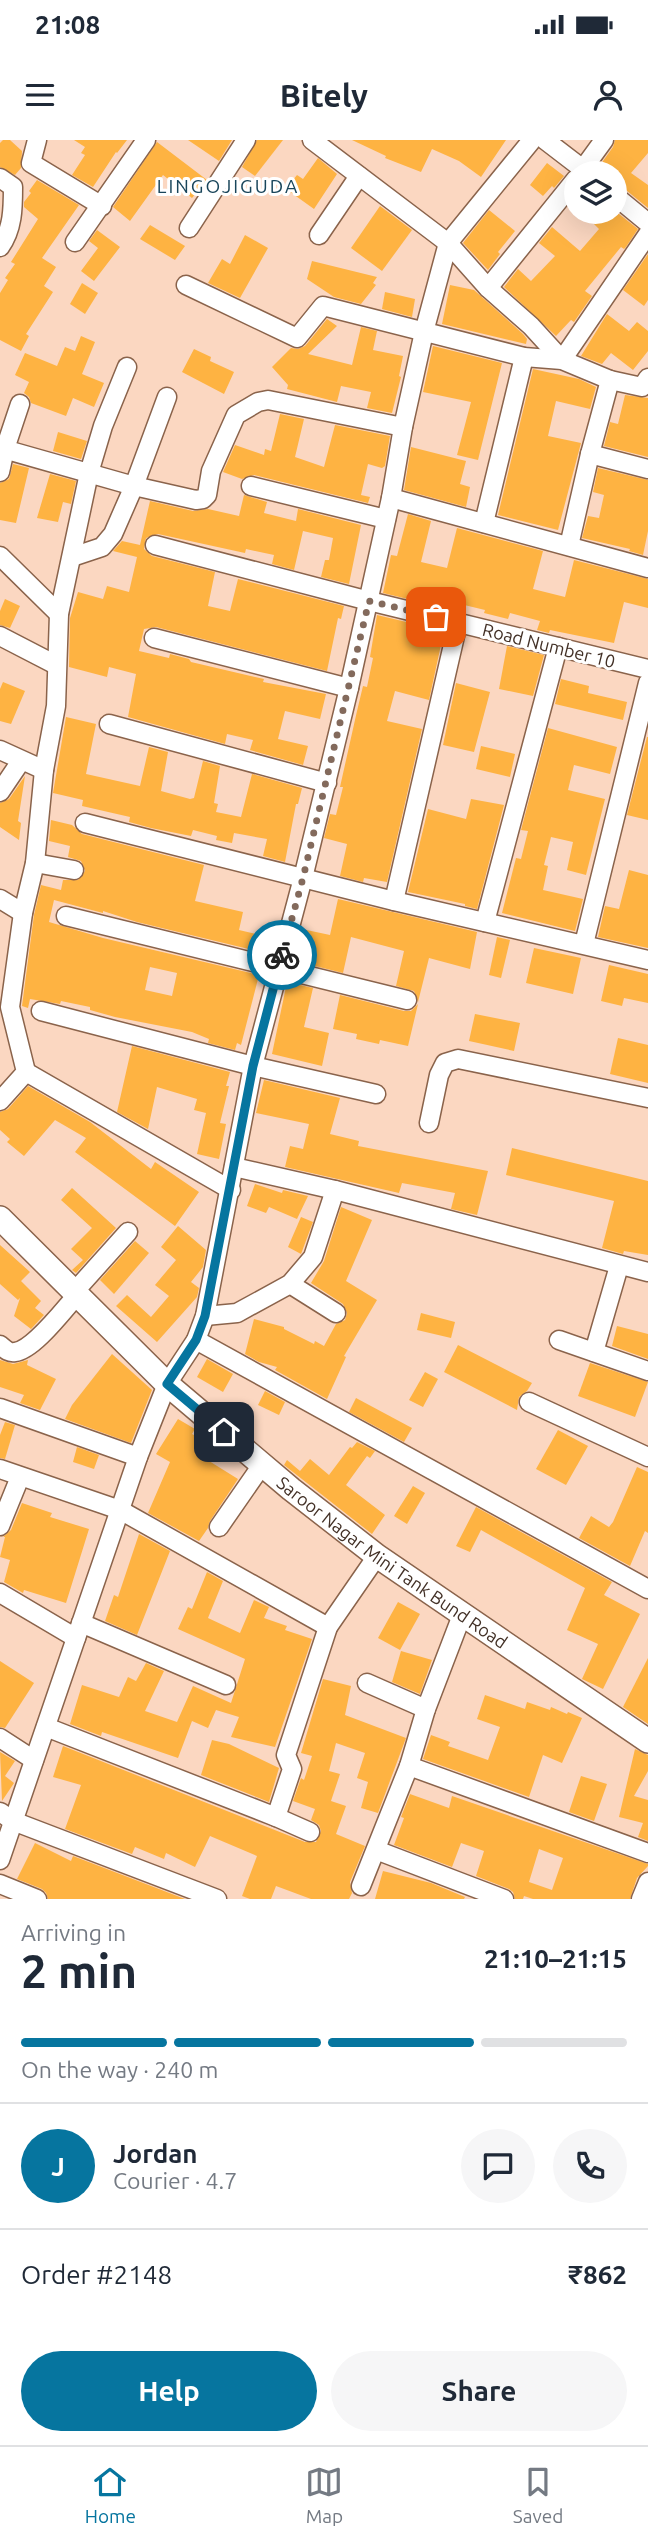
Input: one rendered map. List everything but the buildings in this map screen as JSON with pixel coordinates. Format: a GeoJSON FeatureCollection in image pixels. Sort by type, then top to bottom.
{"type":"FeatureCollection","features":[{"type":"Feature","properties":{"kind":"main road","name":"Saroor Nagar Mini Tank Bund Road"},"geometry":{"type":"LineString","coordinates":[[0,1218],[167,1384],[262,1465],[377,1556],[648,1741]]}},
{"type":"Feature","properties":{"kind":"street"},"geometry":{"type":"LineString","coordinates":[[0,247],[6,239],[13,213],[7,182],[31,163],[37,140]]}},
{"type":"Feature","properties":{"kind":"street"},"geometry":{"type":"LineString","coordinates":[[75,242],[146,140]]}},
{"type":"Feature","properties":{"kind":"street"},"geometry":{"type":"LineString","coordinates":[[189,228],[246,140]]}},
{"type":"Feature","properties":{"kind":"street"},"geometry":{"type":"LineString","coordinates":[[0,1860],[7,1816],[34,1760],[138,1457],[167,1384],[196,1340],[205,1316],[253,1066],[327,783],[391,498],[403,426],[447,243],[532,140]]}},
{"type":"Feature","properties":{"kind":"street"},"geometry":{"type":"LineString","coordinates":[[545,140],[568,161]]}},
{"type":"Feature","properties":{"kind":"street"},"geometry":{"type":"LineString","coordinates":[[590,161],[604,140]]}},
{"type":"Feature","properties":{"kind":"street"},"geometry":{"type":"LineString","coordinates":[[320,142],[359,176],[447,243],[488,288],[531,326],[562,360]]}},
{"type":"Feature","properties":{"kind":"street"},"geometry":{"type":"LineString","coordinates":[[31,163],[102,206]]}},
{"type":"Feature","properties":{"kind":"street"},"geometry":{"type":"LineString","coordinates":[[319,234],[359,176]]}},
{"type":"Feature","properties":{"kind":"street"},"geometry":{"type":"LineString","coordinates":[[488,288],[564,196]]}},
{"type":"Feature","properties":{"kind":"street"},"geometry":{"type":"LineString","coordinates":[[627,206],[648,223]]}},
{"type":"Feature","properties":{"kind":"street"},"geometry":{"type":"LineString","coordinates":[[562,360],[648,234]]}},
{"type":"Feature","properties":{"kind":"street"},"geometry":{"type":"LineString","coordinates":[[186,285],[297,338],[323,306],[524,357],[562,360],[610,380],[642,387],[648,378]]}},
{"type":"Feature","properties":{"kind":"street"},"geometry":{"type":"LineString","coordinates":[[484,523],[524,357]]}},
{"type":"Feature","properties":{"kind":"street"},"geometry":{"type":"LineString","coordinates":[[127,367],[103,426],[89,473],[59,614],[55,706],[44,770],[35,863],[5,1002],[26,1072],[231,1190]]}},
{"type":"Feature","properties":{"kind":"street"},"geometry":{"type":"LineString","coordinates":[[569,546],[610,380]]}},
{"type":"Feature","properties":{"kind":"street"},"geometry":{"type":"LineString","coordinates":[[72,557],[102,547],[108,542],[134,486],[167,397]]}},
{"type":"Feature","properties":{"kind":"street"},"geometry":{"type":"LineString","coordinates":[[2,449],[134,486],[190,499],[202,499],[207,495],[211,471],[236,415],[258,402],[268,400],[403,426]]}},
{"type":"Feature","properties":{"kind":"street"},"geometry":{"type":"LineString","coordinates":[[0,472],[2,449],[20,404]]}},
{"type":"Feature","properties":{"kind":"street"},"geometry":{"type":"LineString","coordinates":[[590,454],[648,469]]}},
{"type":"Feature","properties":{"kind":"street"},"geometry":{"type":"LineString","coordinates":[[251,486],[386,519]]}},
{"type":"Feature","properties":{"kind":"street"},"geometry":{"type":"LineString","coordinates":[[391,498],[648,568]]}},
{"type":"Feature","properties":{"kind":"street","name":"Road Number 10"},"geometry":{"type":"LineString","coordinates":[[155,545],[369,601],[648,669]]}},
{"type":"Feature","properties":{"kind":"street"},"geometry":{"type":"LineString","coordinates":[[0,556],[59,614]]}},
{"type":"Feature","properties":{"kind":"street"},"geometry":{"type":"LineString","coordinates":[[394,901],[458,622]]}},
{"type":"Feature","properties":{"kind":"street"},"geometry":{"type":"LineString","coordinates":[[0,636],[57,665]]}},
{"type":"Feature","properties":{"kind":"street"},"geometry":{"type":"LineString","coordinates":[[154,638],[349,688]]}},
{"type":"Feature","properties":{"kind":"street"},"geometry":{"type":"LineString","coordinates":[[485,922],[558,647]]}},
{"type":"Feature","properties":{"kind":"street"},"geometry":{"type":"LineString","coordinates":[[584,944],[648,683]]}},
{"type":"Feature","properties":{"kind":"street"},"geometry":{"type":"LineString","coordinates":[[109,724],[327,783]]}},
{"type":"Feature","properties":{"kind":"street"},"geometry":{"type":"LineString","coordinates":[[0,750],[44,770]]}},
{"type":"Feature","properties":{"kind":"street"},"geometry":{"type":"LineString","coordinates":[[0,792],[21,761]]}},
{"type":"Feature","properties":{"kind":"street"},"geometry":{"type":"LineString","coordinates":[[85,823],[394,901],[648,960]]}},
{"type":"Feature","properties":{"kind":"street"},"geometry":{"type":"LineString","coordinates":[[35,863],[74,870]]}},
{"type":"Feature","properties":{"kind":"street"},"geometry":{"type":"LineString","coordinates":[[0,899],[23,914]]}},
{"type":"Feature","properties":{"kind":"street"},"geometry":{"type":"LineString","coordinates":[[66,916],[407,1000]]}},
{"type":"Feature","properties":{"kind":"street"},"geometry":{"type":"LineString","coordinates":[[41,1011],[253,1066],[376,1094]]}},
{"type":"Feature","properties":{"kind":"street"},"geometry":{"type":"LineString","coordinates":[[429,1123],[439,1074],[445,1063],[458,1059],[648,1098]]}},
{"type":"Feature","properties":{"kind":"street"},"geometry":{"type":"LineString","coordinates":[[0,1101],[6,1081],[26,1072]]}},
{"type":"Feature","properties":{"kind":"street"},"geometry":{"type":"LineString","coordinates":[[234,1167],[335,1190],[648,1272]]}},
{"type":"Feature","properties":{"kind":"street"},"geometry":{"type":"LineString","coordinates":[[205,1316],[237,1313],[290,1284],[313,1257],[335,1190]]}},
{"type":"Feature","properties":{"kind":"street"},"geometry":{"type":"LineString","coordinates":[[0,1345],[8,1352],[15,1352],[36,1340],[128,1232]]}},
{"type":"Feature","properties":{"kind":"street"},"geometry":{"type":"LineString","coordinates":[[594,1352],[619,1265]]}},
{"type":"Feature","properties":{"kind":"street"},"geometry":{"type":"LineString","coordinates":[[290,1284],[336,1313]]}},
{"type":"Feature","properties":{"kind":"street"},"geometry":{"type":"LineString","coordinates":[[196,1340],[648,1590]]}},
{"type":"Feature","properties":{"kind":"street"},"geometry":{"type":"LineString","coordinates":[[559,1340],[648,1371]]}},
{"type":"Feature","properties":{"kind":"street"},"geometry":{"type":"LineString","coordinates":[[529,1402],[648,1457]]}},
{"type":"Feature","properties":{"kind":"street"},"geometry":{"type":"LineString","coordinates":[[0,1408],[138,1457]]}},
{"type":"Feature","properties":{"kind":"street"},"geometry":{"type":"LineString","coordinates":[[219,1527],[262,1465]]}},
{"type":"Feature","properties":{"kind":"street"},"geometry":{"type":"LineString","coordinates":[[0,1469],[120,1510],[328,1628]]}},
{"type":"Feature","properties":{"kind":"street"},"geometry":{"type":"LineString","coordinates":[[0,1526],[20,1477]]}},
{"type":"Feature","properties":{"kind":"street"},"geometry":{"type":"LineString","coordinates":[[276,1817],[292,1769],[286,1755],[328,1628],[377,1556]]}},
{"type":"Feature","properties":{"kind":"street"},"geometry":{"type":"LineString","coordinates":[[0,1593],[78,1631],[226,1685]]}},
{"type":"Feature","properties":{"kind":"street"},"geometry":{"type":"LineString","coordinates":[[361,1886],[410,1766],[426,1709],[462,1615]]}},
{"type":"Feature","properties":{"kind":"street"},"geometry":{"type":"LineString","coordinates":[[367,1683],[426,1709]]}},
{"type":"Feature","properties":{"kind":"street"},"geometry":{"type":"LineString","coordinates":[[46,1727],[310,1832]]}},
{"type":"Feature","properties":{"kind":"street"},"geometry":{"type":"LineString","coordinates":[[0,1738],[34,1760]]}},
{"type":"Feature","properties":{"kind":"street"},"geometry":{"type":"LineString","coordinates":[[410,1766],[648,1853]]}},
{"type":"Feature","properties":{"kind":"street"},"geometry":{"type":"LineString","coordinates":[[7,1816],[217,1899]]}},
{"type":"Feature","properties":{"kind":"street"},"geometry":{"type":"LineString","coordinates":[[376,1850],[503,1899]]}},
{"type":"Feature","properties":{"kind":"street"},"geometry":{"type":"LineString","coordinates":[[641,1899],[648,1882]]}},
{"type":"Feature","properties":{"kind":"street"},"geometry":{"type":"LineString","coordinates":[[0,1884],[37,1899]]}},
{"type":"Feature","properties":{"kind":"way so far"},"geometry":{"type":"LineString","coordinates":[[282,955],[369,601],[436,617]]}},
{"type":"Feature","properties":{"kind":"district","name":"LINGOJIGUDA"},"geometry":{"type":"Point","coordinates":[228,186]}},
{"type":"Feature","properties":{"kind":"route"},"geometry":{"type":"LineString","coordinates":[[224,1432],[167,1384],[196,1340],[205,1316],[253,1066],[282,955]]}}]}
